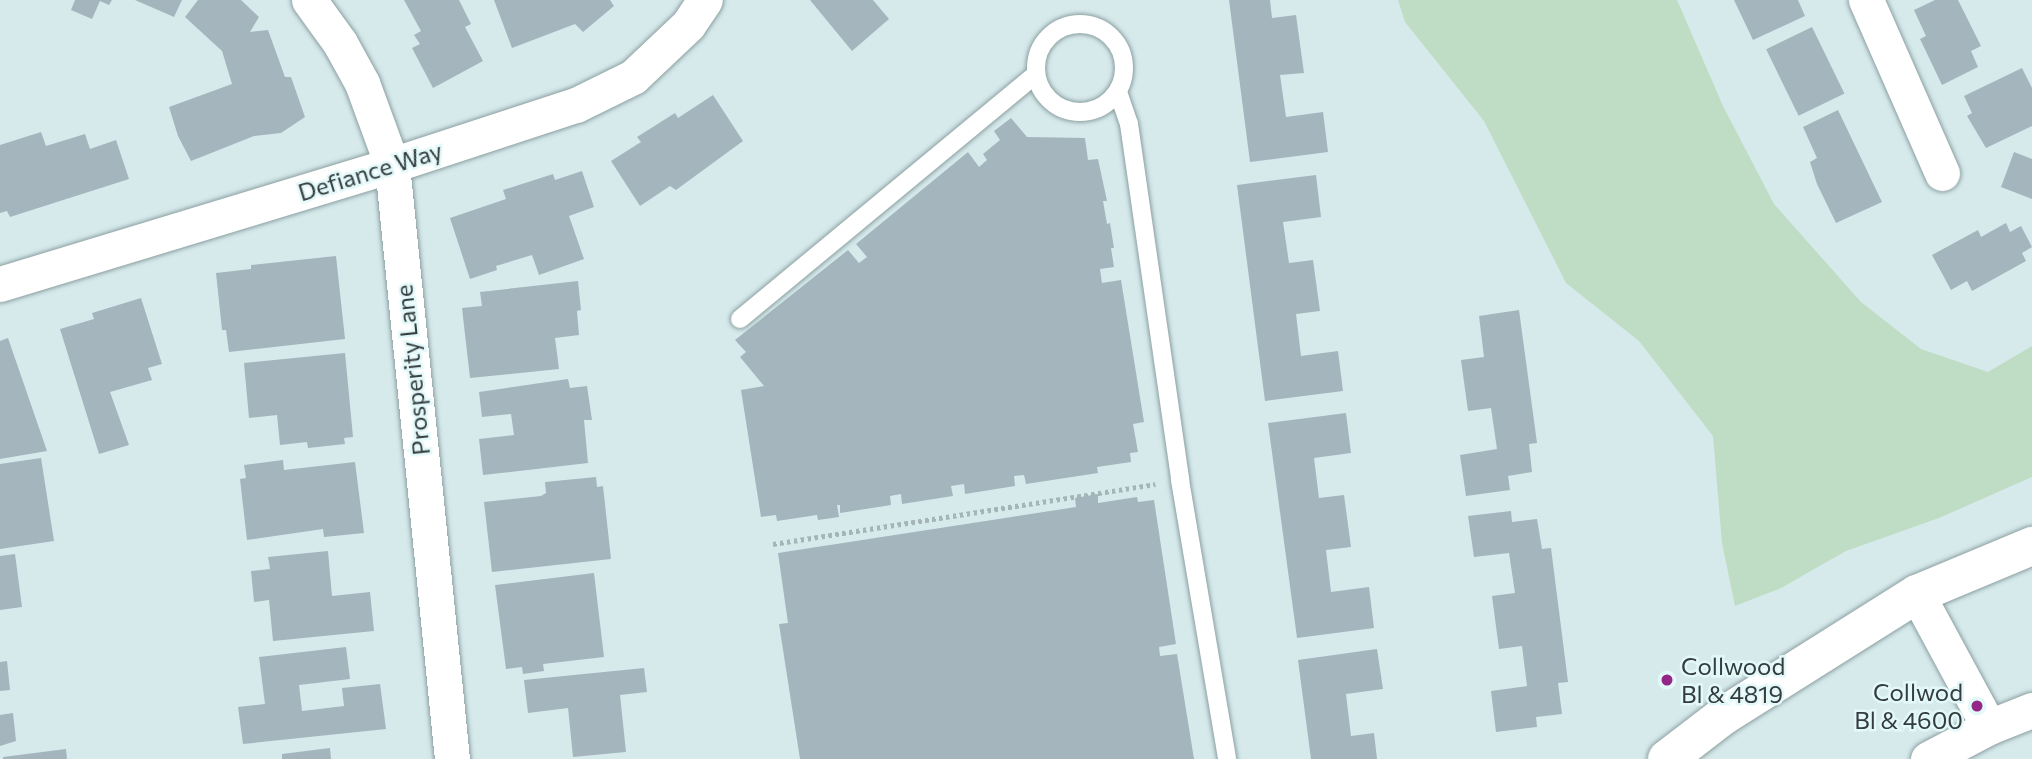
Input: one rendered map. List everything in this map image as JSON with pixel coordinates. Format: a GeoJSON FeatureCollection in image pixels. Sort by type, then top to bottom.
{"type":"FeatureCollection","features":[{"type":"Feature","properties":{"kind":"main road"},"geometry":{"type":"LineString","coordinates":[[1667,759],[1723,716],[1917,594],[2032,546]]}},
{"type":"Feature","properties":{"kind":"street","name":"Prosperity Lane"},"geometry":{"type":"LineString","coordinates":[[309,0],[340,43],[362,83],[392,165],[452,759]]}},
{"type":"Feature","properties":{"kind":"street","name":"Defiance Way"},"geometry":{"type":"LineString","coordinates":[[0,284],[392,165],[576,105],[633,77],[688,26],[705,0]]}},
{"type":"Feature","properties":{"kind":"street"},"geometry":{"type":"LineString","coordinates":[[1866,0],[1942,173]]}},
{"type":"Feature","properties":{"kind":"street"},"geometry":{"type":"LineString","coordinates":[[1917,594],[1989,727]]}},
{"type":"Feature","properties":{"kind":"street"},"geometry":{"type":"LineString","coordinates":[[1928,759],[1989,727],[2032,710]]}},
{"type":"Feature","properties":{"kind":"lane"},"geometry":{"type":"LineString","coordinates":[[1118,92],[1107,103],[1093,110],[1078,112],[1063,109],[1050,100],[1041,88],[1036,74],[1037,60],[1051,35],[1062,27],[1090,24],[1114,39],[1121,51],[1124,65],[1118,92],[1129,124],[1180,480],[1227,759]]}},
{"type":"Feature","properties":{"kind":"lane"},"geometry":{"type":"LineString","coordinates":[[740,319],[1036,74]]}},
{"type":"Feature","properties":{"kind":"path"},"geometry":{"type":"LineString","coordinates":[[773,544],[1180,480]]}},
{"type":"Feature","properties":{"kind":"green space"},"geometry":{"type":"Polygon","coordinates":[[[1398,0],[1677,0],[1723,106],[1774,204],[1861,302],[1921,349],[1988,372],[2032,346],[2032,477],[1939,518],[1846,551],[1781,588],[1735,606],[1722,543],[1713,436],[1639,341],[1566,283],[1484,121],[1405,22],[1398,0]]]}},
{"type":"Feature","properties":{"kind":"building"},"geometry":{"type":"Polygon","coordinates":[[[75,0],[112,0],[109,5],[100,1],[92,19],[71,10],[75,0]]]}},
{"type":"Feature","properties":{"kind":"building"},"geometry":{"type":"Polygon","coordinates":[[[135,0],[182,0],[174,17],[135,0]]]}},
{"type":"Feature","properties":{"kind":"building"},"geometry":{"type":"Polygon","coordinates":[[[198,0],[241,0],[259,17],[250,32],[268,30],[285,77],[291,77],[305,117],[281,133],[254,136],[191,161],[178,136],[169,107],[232,84],[222,51],[185,17],[198,0]]]}},
{"type":"Feature","properties":{"kind":"building"},"geometry":{"type":"Polygon","coordinates":[[[404,0],[459,0],[471,24],[465,27],[483,61],[433,88],[412,48],[420,44],[414,35],[421,31],[404,0]]]}},
{"type":"Feature","properties":{"kind":"building"},"geometry":{"type":"Polygon","coordinates":[[[494,0],[610,0],[614,6],[583,32],[575,24],[512,48],[494,0]]]}},
{"type":"Feature","properties":{"kind":"building"},"geometry":{"type":"Polygon","coordinates":[[[810,0],[873,0],[889,19],[852,51],[810,0]]]}},
{"type":"Feature","properties":{"kind":"building"},"geometry":{"type":"Polygon","coordinates":[[[1229,0],[1270,0],[1272,18],[1296,15],[1304,73],[1280,75],[1286,117],[1323,112],[1328,152],[1250,162],[1229,0]]]}},
{"type":"Feature","properties":{"kind":"building"},"geometry":{"type":"Polygon","coordinates":[[[1734,0],[1798,0],[1805,16],[1753,40],[1734,0]]]}},
{"type":"Feature","properties":{"kind":"building"},"geometry":{"type":"Polygon","coordinates":[[[1935,0],[1958,0],[1981,46],[1971,51],[1978,67],[1942,85],[1920,39],[1926,36],[1914,10],[1935,0]]]}},
{"type":"Feature","properties":{"kind":"building"},"geometry":{"type":"Polygon","coordinates":[[[1812,27],[1844,94],[1799,116],[1766,49],[1812,27]]]}},
{"type":"Feature","properties":{"kind":"building"},"geometry":{"type":"Polygon","coordinates":[[[2022,68],[2032,88],[2032,126],[1986,148],[1967,116],[1972,113],[1964,96],[2022,68]]]}},
{"type":"Feature","properties":{"kind":"building"},"geometry":{"type":"Polygon","coordinates":[[[713,95],[743,141],[676,190],[670,186],[640,206],[611,161],[641,142],[637,137],[675,113],[678,118],[713,95]]]}},
{"type":"Feature","properties":{"kind":"building"},"geometry":{"type":"Polygon","coordinates":[[[1838,110],[1882,202],[1836,223],[1817,184],[1810,162],[1817,158],[1803,127],[1838,110]]]}},
{"type":"Feature","properties":{"kind":"building"},"geometry":{"type":"Polygon","coordinates":[[[1011,118],[1027,137],[1085,138],[1088,160],[1098,159],[1107,201],[1103,201],[1107,224],[1110,223],[1114,248],[1111,248],[1114,267],[1100,269],[1102,283],[1121,280],[1144,422],[1133,424],[1138,452],[1130,453],[1131,462],[1097,467],[1098,473],[1026,484],[1024,475],[1014,476],[1015,486],[965,494],[964,484],[951,486],[953,496],[902,504],[901,494],[890,496],[891,505],[840,513],[840,505],[837,505],[839,517],[818,520],[817,515],[777,521],[776,515],[761,517],[741,390],[764,386],[740,357],[746,352],[735,340],[848,250],[859,263],[867,257],[856,244],[968,152],[979,167],[987,160],[983,154],[1000,140],[994,131],[1011,118]]]}},
{"type":"Feature","properties":{"kind":"building"},"geometry":{"type":"Polygon","coordinates":[[[41,132],[46,146],[85,134],[90,149],[116,140],[129,179],[10,217],[7,211],[0,213],[0,145],[41,132]]]}},
{"type":"Feature","properties":{"kind":"building"},"geometry":{"type":"Polygon","coordinates":[[[2014,152],[2032,159],[2032,199],[2001,187],[2014,152]]]}},
{"type":"Feature","properties":{"kind":"building"},"geometry":{"type":"Polygon","coordinates":[[[582,171],[594,207],[569,216],[584,259],[539,275],[532,255],[496,266],[497,270],[470,279],[450,218],[506,199],[503,190],[553,174],[555,180],[582,171]]]}},
{"type":"Feature","properties":{"kind":"building"},"geometry":{"type":"Polygon","coordinates":[[[1316,175],[1321,217],[1283,222],[1289,263],[1313,260],[1320,311],[1296,314],[1301,356],[1338,351],[1343,391],[1265,401],[1237,185],[1316,175]]]}},
{"type":"Feature","properties":{"kind":"building"},"geometry":{"type":"Polygon","coordinates":[[[2006,223],[2010,232],[2021,226],[2032,247],[2022,253],[2026,261],[1972,291],[1967,281],[1951,290],[1932,255],[1978,230],[1981,237],[2006,223]]]}},
{"type":"Feature","properties":{"kind":"building"},"geometry":{"type":"Polygon","coordinates":[[[336,256],[345,339],[229,352],[226,330],[222,330],[216,273],[251,269],[251,265],[336,256]]]}},
{"type":"Feature","properties":{"kind":"building"},"geometry":{"type":"Polygon","coordinates":[[[578,281],[581,310],[577,311],[579,335],[555,338],[559,369],[470,378],[462,308],[482,306],[480,292],[578,281]]]}},
{"type":"Feature","properties":{"kind":"building"},"geometry":{"type":"Polygon","coordinates":[[[141,298],[162,364],[148,368],[152,380],[110,392],[129,445],[99,454],[60,329],[94,319],[92,313],[141,298]]]}},
{"type":"Feature","properties":{"kind":"building"},"geometry":{"type":"Polygon","coordinates":[[[1519,310],[1537,443],[1529,444],[1532,472],[1508,476],[1510,490],[1466,496],[1460,455],[1497,449],[1491,408],[1468,411],[1461,360],[1484,357],[1479,316],[1519,310]]]}},
{"type":"Feature","properties":{"kind":"building"},"geometry":{"type":"Polygon","coordinates":[[[8,338],[47,451],[0,459],[0,341],[8,338]]]}},
{"type":"Feature","properties":{"kind":"building"},"geometry":{"type":"Polygon","coordinates":[[[345,353],[353,437],[344,438],[345,444],[308,448],[307,442],[280,445],[277,415],[249,418],[244,363],[345,353]]]}},
{"type":"Feature","properties":{"kind":"building"},"geometry":{"type":"Polygon","coordinates":[[[568,379],[570,388],[587,386],[592,420],[584,420],[588,463],[483,475],[479,439],[514,435],[511,414],[482,417],[479,392],[568,379]]]}},
{"type":"Feature","properties":{"kind":"building"},"geometry":{"type":"Polygon","coordinates":[[[1346,413],[1351,453],[1314,458],[1319,498],[1344,495],[1351,547],[1326,550],[1331,592],[1369,587],[1374,628],[1297,638],[1268,423],[1346,413]]]}},
{"type":"Feature","properties":{"kind":"building"},"geometry":{"type":"Polygon","coordinates":[[[41,458],[54,541],[0,549],[0,464],[41,458]]]}},
{"type":"Feature","properties":{"kind":"building"},"geometry":{"type":"Polygon","coordinates":[[[283,460],[284,470],[355,462],[364,533],[324,537],[323,529],[247,540],[240,479],[246,478],[244,465],[283,460]]]}},
{"type":"Feature","properties":{"kind":"building"},"geometry":{"type":"Polygon","coordinates":[[[596,477],[597,487],[603,486],[611,559],[492,572],[484,502],[541,496],[546,493],[545,482],[596,477]]]}},
{"type":"Feature","properties":{"kind":"building"},"geometry":{"type":"Polygon","coordinates":[[[1098,494],[1098,503],[1137,497],[1138,502],[1154,500],[1176,644],[1159,647],[1160,656],[1177,654],[1194,759],[800,759],[779,624],[788,623],[778,553],[1076,507],[1075,498],[1098,494]]]}},
{"type":"Feature","properties":{"kind":"building"},"geometry":{"type":"Polygon","coordinates":[[[1511,511],[1512,522],[1537,519],[1542,549],[1551,548],[1568,682],[1558,683],[1562,714],[1536,717],[1537,727],[1496,732],[1491,691],[1527,686],[1522,646],[1499,649],[1492,596],[1515,593],[1509,553],[1474,557],[1468,516],[1511,511]]]}},
{"type":"Feature","properties":{"kind":"building"},"geometry":{"type":"Polygon","coordinates":[[[328,551],[332,596],[370,592],[374,631],[273,641],[269,600],[254,602],[251,571],[270,569],[268,557],[328,551]]]}},
{"type":"Feature","properties":{"kind":"building"},"geometry":{"type":"Polygon","coordinates":[[[15,554],[22,607],[0,610],[0,556],[15,554]]]}},
{"type":"Feature","properties":{"kind":"building"},"geometry":{"type":"Polygon","coordinates":[[[594,573],[604,657],[543,664],[544,671],[523,674],[522,667],[506,669],[495,585],[594,573]]]}},
{"type":"Feature","properties":{"kind":"building"},"geometry":{"type":"Polygon","coordinates":[[[346,647],[350,679],[299,685],[302,711],[344,706],[342,688],[380,684],[386,729],[243,744],[238,707],[265,704],[259,657],[346,647]]]}},
{"type":"Feature","properties":{"kind":"building"},"geometry":{"type":"Polygon","coordinates":[[[1377,649],[1383,689],[1346,694],[1351,736],[1374,733],[1377,759],[1311,759],[1298,660],[1377,649]]]}},
{"type":"Feature","properties":{"kind":"building"},"geometry":{"type":"Polygon","coordinates":[[[7,661],[10,690],[0,691],[0,662],[7,661]]]}},
{"type":"Feature","properties":{"kind":"building"},"geometry":{"type":"Polygon","coordinates":[[[644,668],[647,692],[620,695],[626,752],[573,757],[568,708],[528,713],[524,680],[644,668]]]}},
{"type":"Feature","properties":{"kind":"building"},"geometry":{"type":"Polygon","coordinates":[[[13,713],[16,741],[0,746],[0,715],[13,713]]]}},
{"type":"Feature","properties":{"kind":"building"},"geometry":{"type":"Polygon","coordinates":[[[330,748],[331,759],[282,759],[282,754],[330,748]]]}},
{"type":"Feature","properties":{"kind":"building"},"geometry":{"type":"Polygon","coordinates":[[[66,749],[67,759],[3,759],[3,757],[66,749]]]}},
{"type":"Feature","properties":{"kind":"place","name":"Collwood Bl & 4819"},"geometry":{"type":"Point","coordinates":[1667,680]}},
{"type":"Feature","properties":{"kind":"place","name":"Collwod Bl & 4600"},"geometry":{"type":"Point","coordinates":[1977,706]}}]}
